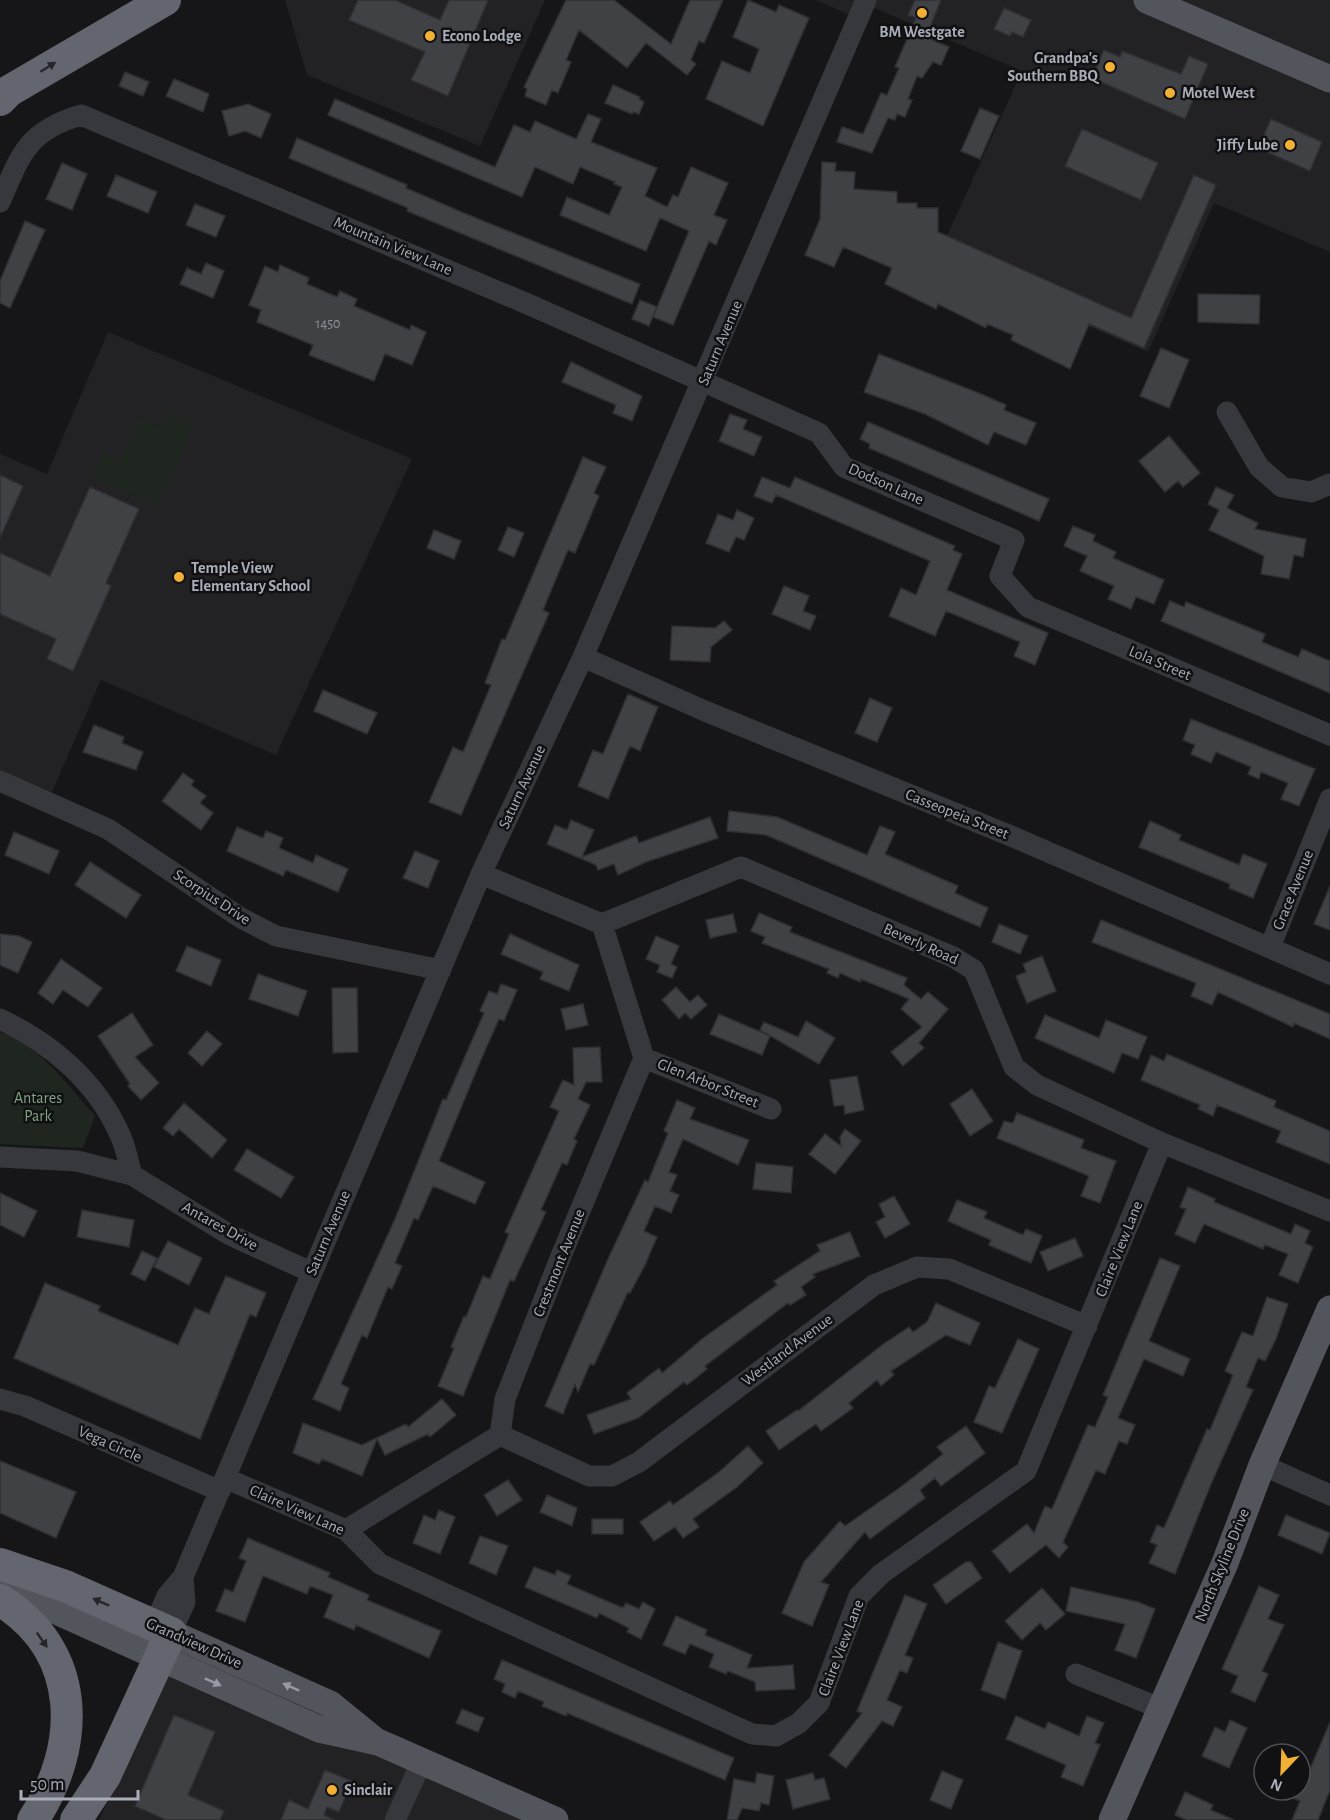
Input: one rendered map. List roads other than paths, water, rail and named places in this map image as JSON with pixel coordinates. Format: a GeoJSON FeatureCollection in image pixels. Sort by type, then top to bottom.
{"type":"FeatureCollection","features":[{"type":"Feature","properties":{"kind":"highway"},"geometry":{"type":"LineString","coordinates":[[0,100],[9,91],[165,0]]}},
{"type":"Feature","properties":{"kind":"highway","name":"Grandview Drive"},"geometry":{"type":"LineString","coordinates":[[0,1564],[65,1586],[157,1641]]}},
{"type":"Feature","properties":{"kind":"highway"},"geometry":{"type":"LineString","coordinates":[[0,1600],[34,1629],[49,1650],[57,1665],[68,1710],[66,1742],[59,1772],[33,1820]]}},
{"type":"Feature","properties":{"kind":"highway"},"geometry":{"type":"LineString","coordinates":[[53,1820],[78,1787],[157,1641]]}},
{"type":"Feature","properties":{"kind":"highway"},"geometry":{"type":"LineString","coordinates":[[76,1820],[105,1776],[157,1641]]}},
{"type":"Feature","properties":{"kind":"main road"},"geometry":{"type":"LineString","coordinates":[[1147,0],[1330,79]]}},
{"type":"Feature","properties":{"kind":"main road","name":"North Skyline Drive"},"geometry":{"type":"LineString","coordinates":[[1112,1820],[1225,1563],[1262,1465],[1330,1309]]}},
{"type":"Feature","properties":{"kind":"main road","name":"Grandview Drive"},"geometry":{"type":"LineString","coordinates":[[0,1589],[56,1611],[157,1641],[319,1729],[378,1742],[555,1820]]}},
{"type":"Feature","properties":{"kind":"street","name":"Saturn Avenue"},"geometry":{"type":"LineString","coordinates":[[157,1641],[184,1602],[183,1576],[311,1272],[481,874],[583,657],[866,0]]}},
{"type":"Feature","properties":{"kind":"street","name":"Mountain View Lane"},"geometry":{"type":"LineString","coordinates":[[0,202],[29,142],[54,123],[81,115],[530,304],[703,381]]}},
{"type":"Feature","properties":{"kind":"street","name":"Dodson Lane"},"geometry":{"type":"LineString","coordinates":[[703,381],[819,433],[844,467],[1014,540],[1000,576]]}},
{"type":"Feature","properties":{"kind":"street"},"geometry":{"type":"LineString","coordinates":[[1227,412],[1259,467],[1282,487],[1311,492],[1330,484]]}},
{"type":"Feature","properties":{"kind":"street","name":"Lola Street"},"geometry":{"type":"LineString","coordinates":[[1000,576],[1028,607],[1330,735]]}},
{"type":"Feature","properties":{"kind":"street","name":"Casseopeia Street"},"geometry":{"type":"LineString","coordinates":[[583,657],[705,711],[1011,836],[1330,974]]}},
{"type":"Feature","properties":{"kind":"street","name":"Scorpius Drive"},"geometry":{"type":"LineString","coordinates":[[0,780],[108,829],[241,918],[276,936],[441,970]]}},
{"type":"Feature","properties":{"kind":"street","name":"Grace Avenue"},"geometry":{"type":"LineString","coordinates":[[1270,947],[1330,799]]}},
{"type":"Feature","properties":{"kind":"street","name":"Beverly Road"},"geometry":{"type":"LineString","coordinates":[[602,924],[741,867],[953,957],[974,970],[1014,1067],[1037,1085],[1162,1143],[1330,1211]]}},
{"type":"Feature","properties":{"kind":"street"},"geometry":{"type":"LineString","coordinates":[[481,874],[602,924],[644,1058]]}},
{"type":"Feature","properties":{"kind":"street"},"geometry":{"type":"LineString","coordinates":[[0,1019],[32,1034],[86,1079],[120,1135],[132,1175]]}},
{"type":"Feature","properties":{"kind":"street","name":"Glen Arbor Street"},"geometry":{"type":"LineString","coordinates":[[644,1058],[771,1109]]}},
{"type":"Feature","properties":{"kind":"street","name":"Crestmont Avenue"},"geometry":{"type":"LineString","coordinates":[[500,1435],[506,1399],[514,1377],[561,1256],[644,1058]]}},
{"type":"Feature","properties":{"kind":"street","name":"Claire View Lane"},"geometry":{"type":"LineString","coordinates":[[222,1485],[346,1530],[380,1564],[752,1734],[776,1736],[799,1723],[819,1703],[859,1596],[881,1574],[1026,1471],[1162,1143]]}},
{"type":"Feature","properties":{"kind":"street","name":"Antares Drive"},"geometry":{"type":"LineString","coordinates":[[0,1157],[77,1161],[132,1175],[230,1236],[311,1272]]}},
{"type":"Feature","properties":{"kind":"street","name":"Westland Avenue"},"geometry":{"type":"LineString","coordinates":[[500,1435],[589,1476],[612,1476],[639,1462],[874,1285],[917,1267],[949,1269],[1087,1326]]}},
{"type":"Feature","properties":{"kind":"street","name":"Vega Circle"},"geometry":{"type":"LineString","coordinates":[[0,1399],[25,1406],[222,1485]]}},
{"type":"Feature","properties":{"kind":"street"},"geometry":{"type":"LineString","coordinates":[[346,1530],[500,1435]]}},
{"type":"Feature","properties":{"kind":"street"},"geometry":{"type":"LineString","coordinates":[[1262,1465],[1330,1495]]}},
{"type":"Feature","properties":{"kind":"street"},"geometry":{"type":"LineString","coordinates":[[1076,1674],[1162,1709]]}},
{"type":"Feature","properties":{"kind":"street"},"geometry":{"type":"LineString","coordinates":[[395,1820],[422,1761]]}},
{"type":"Feature","properties":{"kind":"place","name":"BM Westgate"},"geometry":{"type":"Point","coordinates":[922,13]}},
{"type":"Feature","properties":{"kind":"place","name":"Econo Lodge"},"geometry":{"type":"Point","coordinates":[430,36]}},
{"type":"Feature","properties":{"kind":"place","name":"Grandpa's Southern BBQ"},"geometry":{"type":"Point","coordinates":[1110,67]}},
{"type":"Feature","properties":{"kind":"place","name":"Motel West"},"geometry":{"type":"Point","coordinates":[1170,93]}},
{"type":"Feature","properties":{"kind":"place","name":"Jiffy Lube"},"geometry":{"type":"Point","coordinates":[1290,145]}},
{"type":"Feature","properties":{"kind":"place","name":"Temple View Elementary School"},"geometry":{"type":"Point","coordinates":[179,577]}},
{"type":"Feature","properties":{"kind":"place","name":"Sinclair"},"geometry":{"type":"Point","coordinates":[332,1790]}},
{"type":"Feature","properties":{"kind":"park label","name":"Antares Park"},"geometry":{"type":"Point","coordinates":[38,1107]}}]}
